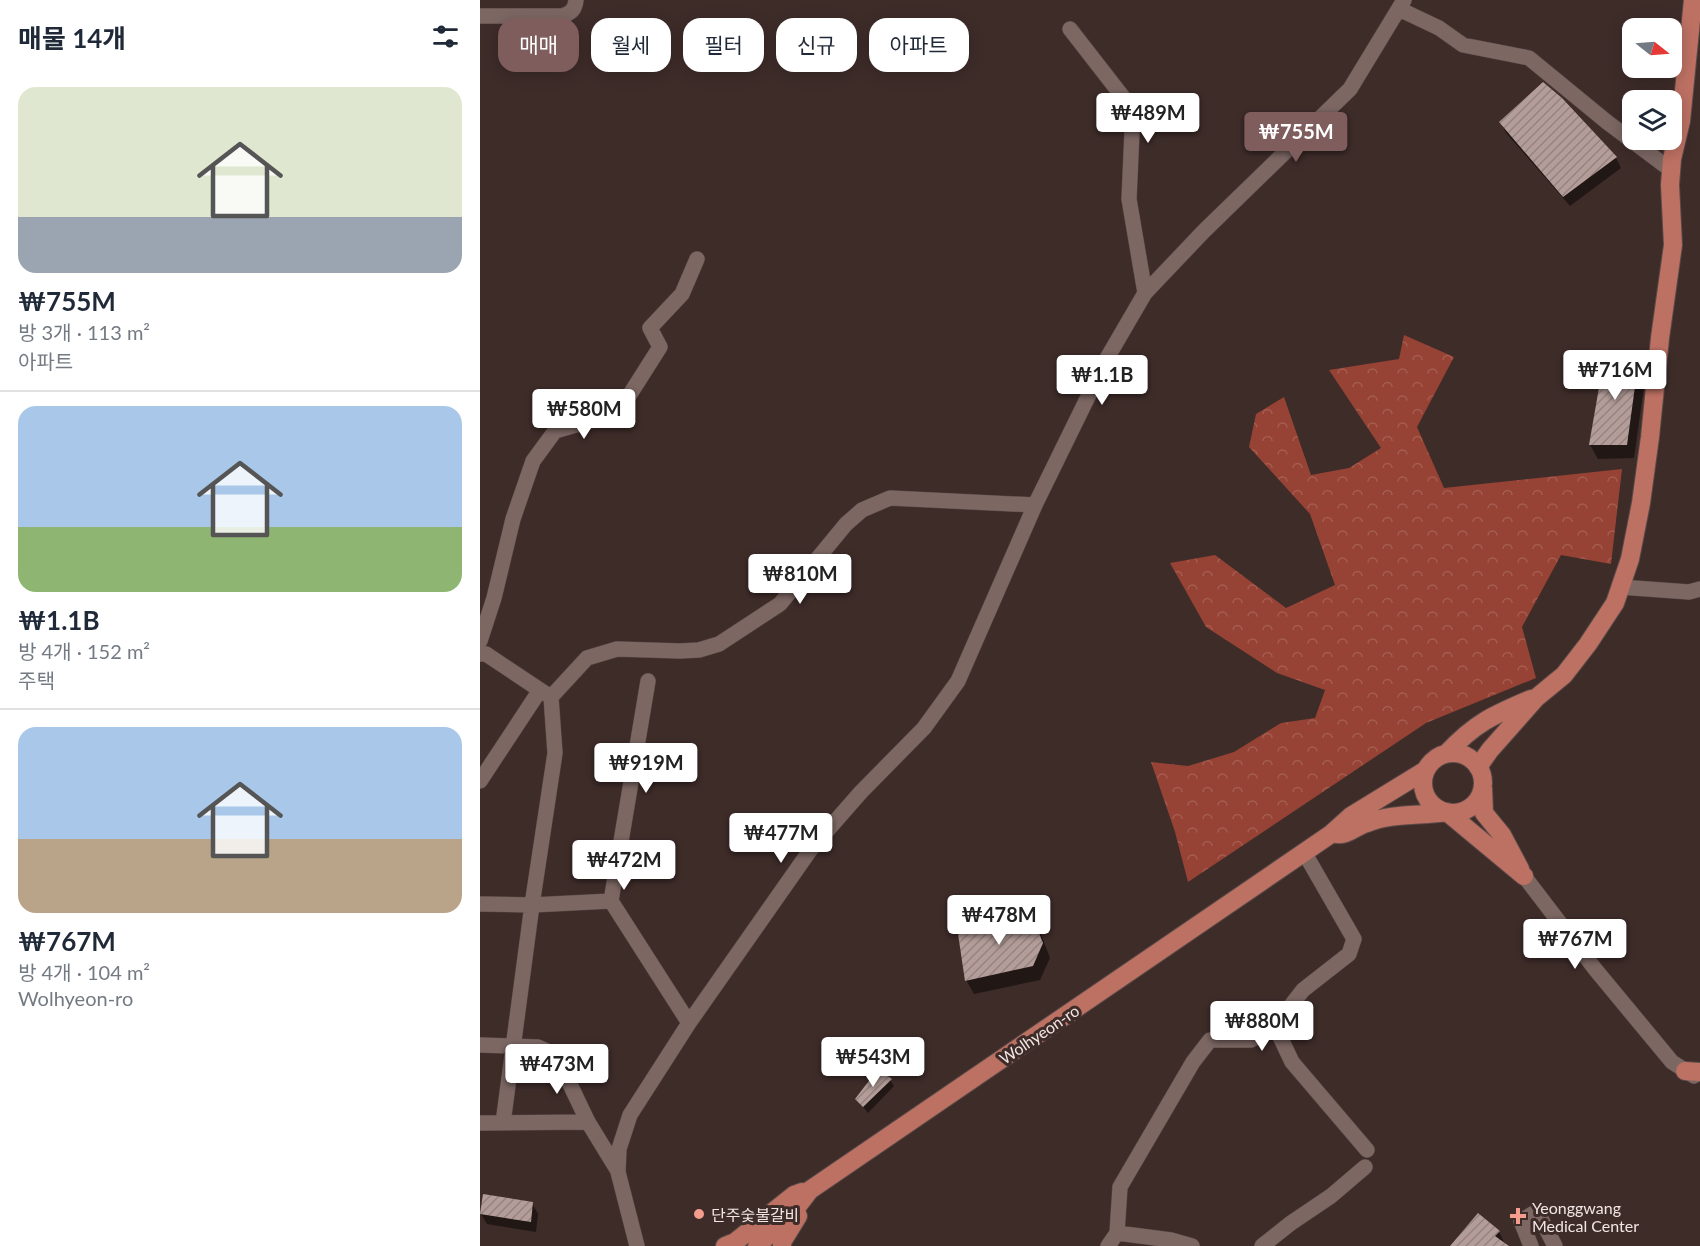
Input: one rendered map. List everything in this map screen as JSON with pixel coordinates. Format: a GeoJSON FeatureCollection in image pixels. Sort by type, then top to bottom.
{"type":"FeatureCollection","features":[{"type":"Feature","properties":{"kind":"main road"},"geometry":{"type":"LineString","coordinates":[[1478,767],[1536,698],[1564,675],[1588,644],[1615,603],[1630,559],[1641,503],[1673,245],[1671,170],[1681,121],[1693,0]]}},
{"type":"Feature","properties":{"kind":"main road"},"geometry":{"type":"LineString","coordinates":[[1446,754],[1463,735],[1492,715],[1536,698]]}},
{"type":"Feature","properties":{"kind":"main road"},"geometry":{"type":"LineString","coordinates":[[1331,834],[1351,816],[1426,770],[1438,757],[1446,754],[1464,755],[1478,767],[1482,775],[1484,813],[1502,835],[1524,876]]}},
{"type":"Feature","properties":{"kind":"main road"},"geometry":{"type":"LineString","coordinates":[[1426,770],[1424,788],[1432,804],[1447,813],[1524,876]]}},
{"type":"Feature","properties":{"kind":"main road"},"geometry":{"type":"LineString","coordinates":[[1331,834],[1342,835],[1366,823],[1397,815],[1423,816],[1458,813],[1467,810],[1475,803],[1481,795],[1483,785]]}},
{"type":"Feature","properties":{"kind":"main road","name":"Wolhyeon-ro"},"geometry":{"type":"LineString","coordinates":[[757,1246],[793,1212],[810,1190],[1331,834]]}},
{"type":"Feature","properties":{"kind":"main road"},"geometry":{"type":"LineString","coordinates":[[725,1246],[735,1242],[794,1195],[810,1190]]}},
{"type":"Feature","properties":{"kind":"main road"},"geometry":{"type":"LineString","coordinates":[[782,1246],[810,1190]]}},
{"type":"Feature","properties":{"kind":"street"},"geometry":{"type":"LineString","coordinates":[[480,16],[562,16],[570,13],[575,7],[576,0]]}},
{"type":"Feature","properties":{"kind":"street"},"geometry":{"type":"LineString","coordinates":[[618,1172],[619,1149],[630,1114],[689,1023],[811,849],[861,792],[924,728],[958,681],[1035,505],[1106,360],[1145,293],[1204,231],[1350,88],[1402,5],[1463,45],[1529,58],[1607,122],[1671,170]]}},
{"type":"Feature","properties":{"kind":"street"},"geometry":{"type":"LineString","coordinates":[[1070,28],[1133,110],[1129,199],[1145,293]]}},
{"type":"Feature","properties":{"kind":"street"},"geometry":{"type":"LineString","coordinates":[[480,641],[495,597],[513,519],[533,461],[555,431],[607,416],[627,399],[660,347],[650,328],[682,294],[697,259]]}},
{"type":"Feature","properties":{"kind":"street"},"geometry":{"type":"LineString","coordinates":[[480,782],[545,693],[587,658],[617,649],[680,651],[699,650],[718,644],[780,604],[846,524],[861,510],[890,498],[1035,505]]}},
{"type":"Feature","properties":{"kind":"street"},"geometry":{"type":"LineString","coordinates":[[1620,587],[1689,592],[1700,589]]}},
{"type":"Feature","properties":{"kind":"street"},"geometry":{"type":"LineString","coordinates":[[480,654],[486,654],[545,693],[555,753],[512,1046],[503,1123]]}},
{"type":"Feature","properties":{"kind":"street"},"geometry":{"type":"LineString","coordinates":[[648,681],[611,901],[689,1023]]}},
{"type":"Feature","properties":{"kind":"street"},"geometry":{"type":"LineString","coordinates":[[1108,1246],[1117,1233],[1120,1187],[1193,1062],[1210,1040],[1251,1040],[1275,1026],[1303,990],[1349,954],[1354,939],[1304,852]]}},
{"type":"Feature","properties":{"kind":"street"},"geometry":{"type":"LineString","coordinates":[[1524,876],[1595,969],[1672,1062],[1697,1076]]}},
{"type":"Feature","properties":{"kind":"street"},"geometry":{"type":"LineString","coordinates":[[480,904],[532,905],[611,901]]}},
{"type":"Feature","properties":{"kind":"street"},"geometry":{"type":"LineString","coordinates":[[1275,1026],[1292,1062],[1367,1149]]}},
{"type":"Feature","properties":{"kind":"street"},"geometry":{"type":"LineString","coordinates":[[480,1045],[538,1047],[556,1054],[588,1122],[618,1172],[637,1246]]}},
{"type":"Feature","properties":{"kind":"street"},"geometry":{"type":"LineString","coordinates":[[480,1123],[588,1122]]}},
{"type":"Feature","properties":{"kind":"street"},"geometry":{"type":"LineString","coordinates":[[1262,1246],[1331,1196],[1365,1167]]}},
{"type":"Feature","properties":{"kind":"street"},"geometry":{"type":"LineString","coordinates":[[1531,1246],[1521,1221],[1537,1211],[1555,1246]]}},
{"type":"Feature","properties":{"kind":"street"},"geometry":{"type":"LineString","coordinates":[[1117,1233],[1171,1240],[1192,1246]]}},
{"type":"Feature","properties":{"kind":"green space"},"geometry":{"type":"Polygon","coordinates":[[[1404,335],[1454,357],[1417,427],[1444,488],[1622,469],[1611,564],[1561,555],[1522,627],[1536,678],[1426,723],[1188,882],[1175,832],[1151,762],[1188,766],[1234,752],[1281,723],[1315,718],[1325,690],[1277,673],[1206,627],[1170,563],[1215,555],[1286,608],[1335,585],[1310,514],[1249,447],[1256,414],[1284,397],[1311,475],[1349,468],[1381,448],[1329,370],[1399,359],[1404,335]]]}},
{"type":"Feature","properties":{"kind":"building"},"geometry":{"type":"Polygon","coordinates":[[[1543,82],[1562,98],[1617,157],[1563,197],[1499,122],[1543,82]]]}},
{"type":"Feature","properties":{"kind":"building"},"geometry":{"type":"Polygon","coordinates":[[[1605,353],[1639,357],[1627,445],[1589,445],[1605,353]]]}},
{"type":"Feature","properties":{"kind":"building"},"geometry":{"type":"Polygon","coordinates":[[[1031,913],[1043,943],[1033,966],[965,981],[957,927],[1031,913]]]}},
{"type":"Feature","properties":{"kind":"building"},"geometry":{"type":"Polygon","coordinates":[[[878,1069],[892,1079],[863,1107],[855,1099],[878,1069]]]}},
{"type":"Feature","properties":{"kind":"building"},"geometry":{"type":"Polygon","coordinates":[[[483,1194],[533,1202],[531,1222],[480,1214],[483,1194]]]}},
{"type":"Feature","properties":{"kind":"building"},"geometry":{"type":"Polygon","coordinates":[[[1478,1213],[1500,1231],[1495,1236],[1509,1246],[1450,1246],[1478,1213]]]}},
{"type":"Feature","properties":{"kind":"place","name":"단주숯불갈비"},"geometry":{"type":"Point","coordinates":[699,1214]}},
{"type":"Feature","properties":{"kind":"place","name":"Yeonggwang Medical Center"},"geometry":{"type":"Point","coordinates":[1518,1216]}}]}
